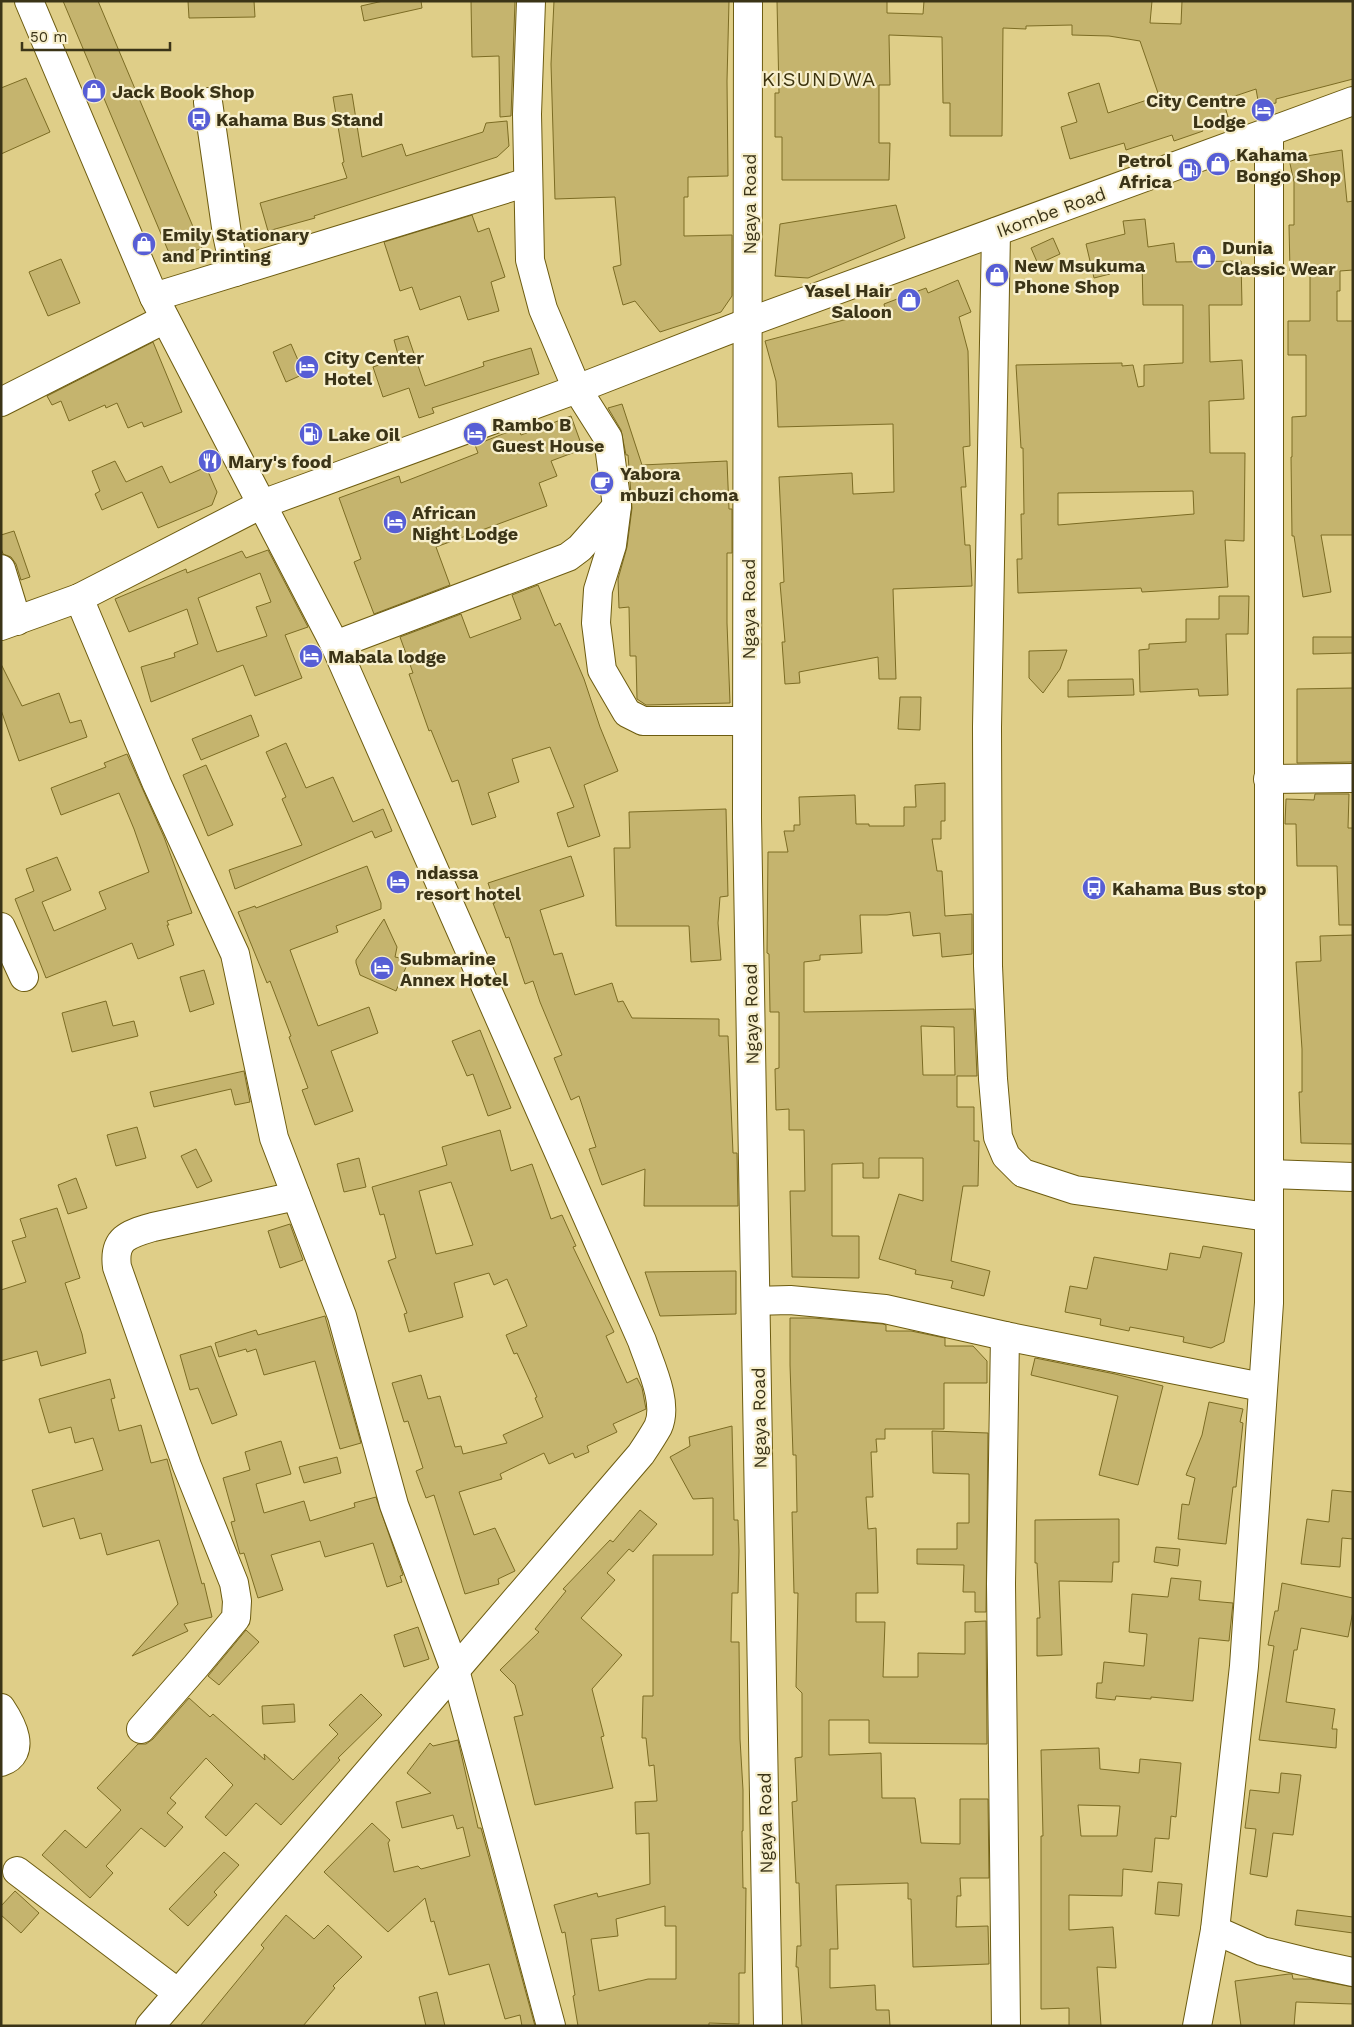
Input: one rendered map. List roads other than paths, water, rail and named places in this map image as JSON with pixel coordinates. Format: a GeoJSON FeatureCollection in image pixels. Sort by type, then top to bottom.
{"type":"FeatureCollection","features":[{"type":"Feature","properties":{"kind":"street"},"geometry":{"type":"LineString","coordinates":[[29,1],[159,308],[335,645],[642,1341],[659,1388],[661,1413],[658,1426],[642,1454],[150,2026]]}},
{"type":"Feature","properties":{"kind":"street"},"geometry":{"type":"LineString","coordinates":[[531,1],[526,114],[530,260],[544,309],[577,389],[608,438],[617,506],[612,545],[598,590],[596,623],[602,670],[627,713],[643,721],[748,721]]}},
{"type":"Feature","properties":{"kind":"street","name":"Ngaya Road"},"geometry":{"type":"LineString","coordinates":[[748,1],[747,828],[757,1300],[768,2026]]}},
{"type":"Feature","properties":{"kind":"street","name":"Ikombe Road"},"geometry":{"type":"LineString","coordinates":[[9,624],[79,598],[262,504],[577,389],[749,322],[1353,101]]}},
{"type":"Feature","properties":{"kind":"street"},"geometry":{"type":"LineString","coordinates":[[208,102],[227,234],[235,272]]}},
{"type":"Feature","properties":{"kind":"street"},"geometry":{"type":"LineString","coordinates":[[1197,2026],[1215,1930],[1244,1666],[1269,1303],[1269,132]]}},
{"type":"Feature","properties":{"kind":"street"},"geometry":{"type":"LineString","coordinates":[[1,402],[159,308],[235,272],[528,182]]}},
{"type":"Feature","properties":{"kind":"street"},"geometry":{"type":"LineString","coordinates":[[996,232],[986,727],[988,966],[993,1078],[998,1137],[1006,1156],[1023,1173],[1074,1190],[1268,1216]]}},
{"type":"Feature","properties":{"kind":"street"},"geometry":{"type":"LineString","coordinates":[[335,645],[568,557],[580,548],[617,506]]}},
{"type":"Feature","properties":{"kind":"street"},"geometry":{"type":"LineString","coordinates":[[1,570],[9,624]]}},
{"type":"Feature","properties":{"kind":"street"},"geometry":{"type":"LineString","coordinates":[[79,598],[157,784],[235,954],[274,1138],[342,1316],[394,1505],[455,1670],[550,2026]]}},
{"type":"Feature","properties":{"kind":"street"},"geometry":{"type":"LineString","coordinates":[[1268,779],[1353,778]]}},
{"type":"Feature","properties":{"kind":"street"},"geometry":{"type":"LineString","coordinates":[[1,928],[24,977]]}},
{"type":"Feature","properties":{"kind":"street"},"geometry":{"type":"LineString","coordinates":[[1269,1174],[1353,1178]]}},
{"type":"Feature","properties":{"kind":"street"},"geometry":{"type":"LineString","coordinates":[[141,1729],[236,1618],[237,1601],[234,1582],[187,1466],[117,1267],[115,1253],[120,1243],[139,1231],[296,1196]]}},
{"type":"Feature","properties":{"kind":"street"},"geometry":{"type":"LineString","coordinates":[[757,1300],[790,1300],[885,1309],[1005,1336],[1262,1387]]}},
{"type":"Feature","properties":{"kind":"street"},"geometry":{"type":"LineString","coordinates":[[1005,1336],[1001,1584],[1006,2026]]}},
{"type":"Feature","properties":{"kind":"street"},"geometry":{"type":"LineString","coordinates":[[1,1708],[16,1735],[15,1750],[6,1760],[1,1762]]}},
{"type":"Feature","properties":{"kind":"street"},"geometry":{"type":"LineString","coordinates":[[17,1871],[178,1993]]}},
{"type":"Feature","properties":{"kind":"street"},"geometry":{"type":"LineString","coordinates":[[1215,1930],[1262,1951],[1353,1972]]}},
{"type":"Feature","properties":{"kind":"place","name":"Jack Book Shop"},"geometry":{"type":"Point","coordinates":[94,91]}},
{"type":"Feature","properties":{"kind":"place","name":"City Centre Lodge"},"geometry":{"type":"Point","coordinates":[1263,110]}},
{"type":"Feature","properties":{"kind":"place","name":"Kahama Bus Stand"},"geometry":{"type":"Point","coordinates":[199,119]}},
{"type":"Feature","properties":{"kind":"place","name":"Kahama Bongo Shop"},"geometry":{"type":"Point","coordinates":[1218,164]}},
{"type":"Feature","properties":{"kind":"place","name":"Petrol Africa"},"geometry":{"type":"Point","coordinates":[1190,170]}},
{"type":"Feature","properties":{"kind":"place","name":"Emily Stationary and Printing"},"geometry":{"type":"Point","coordinates":[144,244]}},
{"type":"Feature","properties":{"kind":"place","name":"Dunia Classic Wear"},"geometry":{"type":"Point","coordinates":[1204,257]}},
{"type":"Feature","properties":{"kind":"place","name":"New Msukuma Phone Shop"},"geometry":{"type":"Point","coordinates":[997,275]}},
{"type":"Feature","properties":{"kind":"place","name":"Yasel Hair Saloon"},"geometry":{"type":"Point","coordinates":[909,300]}},
{"type":"Feature","properties":{"kind":"place","name":"City Center Hotel"},"geometry":{"type":"Point","coordinates":[307,367]}},
{"type":"Feature","properties":{"kind":"place","name":"Lake Oil"},"geometry":{"type":"Point","coordinates":[311,434]}},
{"type":"Feature","properties":{"kind":"place","name":"Rambo B Guest House"},"geometry":{"type":"Point","coordinates":[475,434]}},
{"type":"Feature","properties":{"kind":"place","name":"Mary's food"},"geometry":{"type":"Point","coordinates":[210,461]}},
{"type":"Feature","properties":{"kind":"place","name":"Yabora mbuzi choma"},"geometry":{"type":"Point","coordinates":[602,483]}},
{"type":"Feature","properties":{"kind":"place","name":"African Night Lodge"},"geometry":{"type":"Point","coordinates":[395,522]}},
{"type":"Feature","properties":{"kind":"place","name":"Mabala lodge"},"geometry":{"type":"Point","coordinates":[311,656]}},
{"type":"Feature","properties":{"kind":"place","name":"ndassa resort hotel"},"geometry":{"type":"Point","coordinates":[398,882]}},
{"type":"Feature","properties":{"kind":"place","name":"Kahama Bus stop"},"geometry":{"type":"Point","coordinates":[1094,888]}},
{"type":"Feature","properties":{"kind":"place","name":"Submarine Annex Hotel"},"geometry":{"type":"Point","coordinates":[382,968]}},
{"type":"Feature","properties":{"kind":"district","name":"KISUNDWA"},"geometry":{"type":"Point","coordinates":[819,79]}}]}
